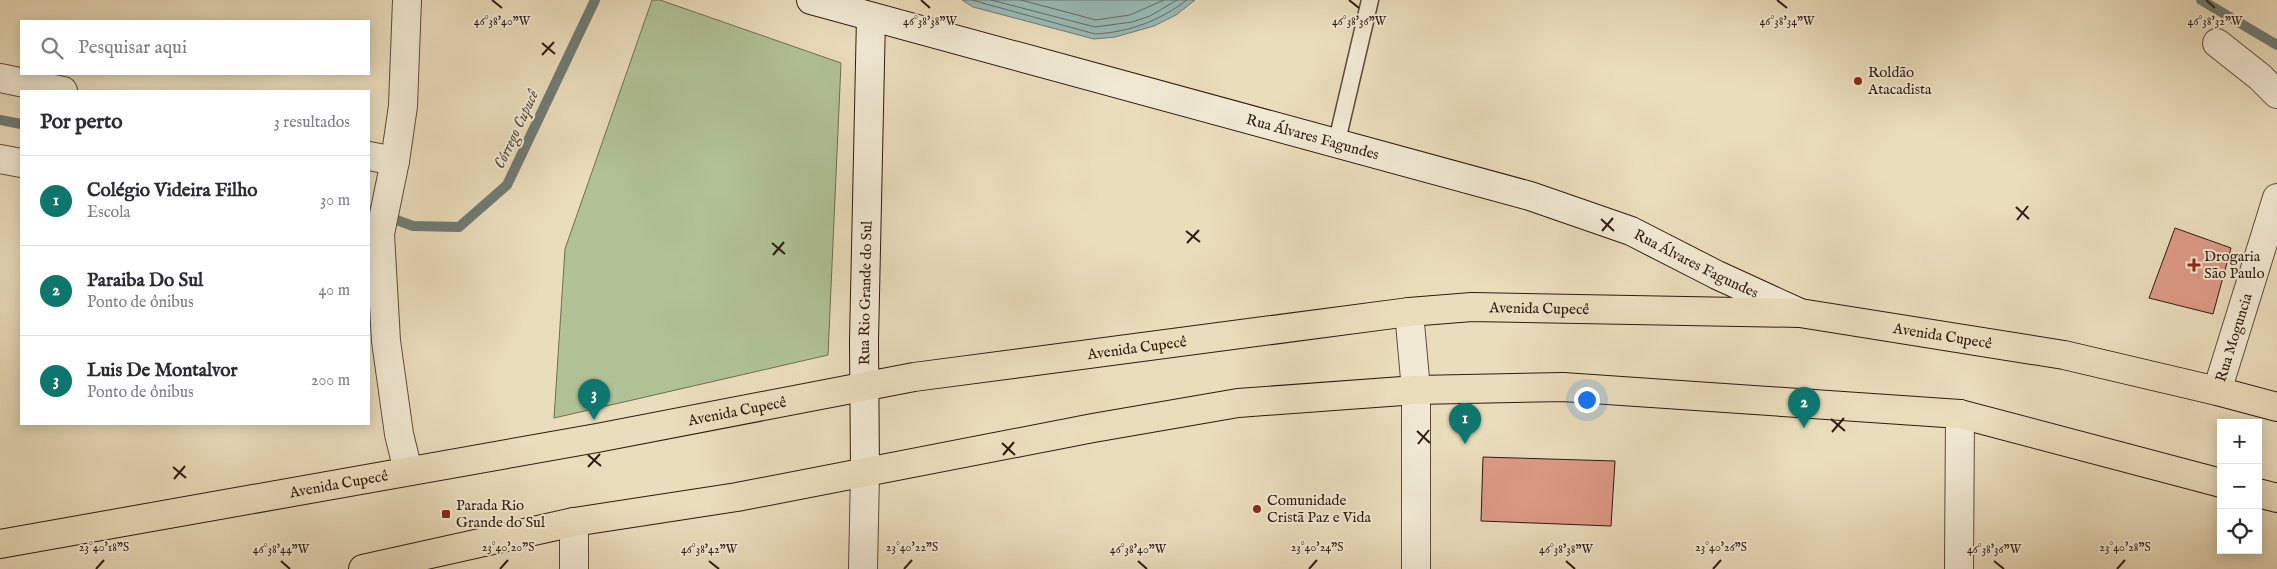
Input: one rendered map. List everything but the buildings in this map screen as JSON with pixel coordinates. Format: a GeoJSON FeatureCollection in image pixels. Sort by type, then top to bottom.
{"type":"FeatureCollection","features":[{"type":"Feature","properties":{"kind":"main road","name":"Avenida Cupecê"},"geometry":{"type":"LineString","coordinates":[[0,544],[597,438],[864,385],[1409,312],[1472,307],[1800,313],[2064,355],[2277,407]]}},
{"type":"Feature","properties":{"kind":"main road"},"geometry":{"type":"LineString","coordinates":[[363,569],[412,563],[574,522],[736,497],[1093,428],[1238,403],[1416,390],[1563,387],[1960,414],[2217,482]]}},
{"type":"Feature","properties":{"kind":"main road"},"geometry":{"type":"LineString","coordinates":[[2262,494],[2277,498]]}},
{"type":"Feature","properties":{"kind":"street"},"geometry":{"type":"LineString","coordinates":[[407,0],[403,106],[394,165],[377,230],[386,341],[399,434],[408,471]]}},
{"type":"Feature","properties":{"kind":"street","name":"Rua Álvares Fagundes"},"geometry":{"type":"LineString","coordinates":[[811,0],[1530,196],[1631,231],[1717,275],[1800,313]]}},
{"type":"Feature","properties":{"kind":"street","name":"Rua Rio Grande do Sul"},"geometry":{"type":"LineString","coordinates":[[863,569],[864,385],[871,17]]}},
{"type":"Feature","properties":{"kind":"street"},"geometry":{"type":"LineString","coordinates":[[2217,42],[2260,77],[2277,94]]}},
{"type":"Feature","properties":{"kind":"street"},"geometry":{"type":"LineString","coordinates":[[0,78],[58,90]]}},
{"type":"Feature","properties":{"kind":"street"},"geometry":{"type":"LineString","coordinates":[[370,156],[394,165]]}},
{"type":"Feature","properties":{"kind":"street"},"geometry":{"type":"LineString","coordinates":[[0,159],[20,163]]}},
{"type":"Feature","properties":{"kind":"street","name":"Rua Moguncia"},"geometry":{"type":"LineString","coordinates":[[2217,391],[2277,198]]}},
{"type":"Feature","properties":{"kind":"street"},"geometry":{"type":"LineString","coordinates":[[1409,312],[1416,390],[1416,569]]}},
{"type":"Feature","properties":{"kind":"street"},"geometry":{"type":"LineString","coordinates":[[1959,569],[1960,414]]}},
{"type":"Feature","properties":{"kind":"street"},"geometry":{"type":"LineString","coordinates":[[574,522],[574,569]]}},
{"type":"Feature","properties":{"kind":"lane"},"geometry":{"type":"LineString","coordinates":[[1336,144],[1370,0]]}},
{"type":"Feature","properties":{"kind":"green space"},"geometry":{"type":"Polygon","coordinates":[[[652,0],[660,0],[841,63],[828,355],[554,418],[565,249],[652,0]]]}},
{"type":"Feature","properties":{"kind":"water"},"geometry":{"type":"Polygon","coordinates":[[[962,0],[1195,0],[1176,15],[1154,26],[1115,37],[1094,39],[973,7],[962,0]]]}},
{"type":"Feature","properties":{"kind":"waterway","name":"Córrego Cupucê"},"geometry":{"type":"LineString","coordinates":[[370,210],[413,226],[459,227],[507,185],[595,0]]}},
{"type":"Feature","properties":{"kind":"waterway"},"geometry":{"type":"LineString","coordinates":[[2201,0],[2277,45]]}},
{"type":"Feature","properties":{"kind":"waterway","name":"Córrego Cupucê"},"geometry":{"type":"LineString","coordinates":[[0,120],[20,124]]}},
{"type":"Feature","properties":{"kind":"place","name":"Roldão Atacadista"},"geometry":{"type":"Point","coordinates":[1858,81]}},
{"type":"Feature","properties":{"kind":"place","name":"Drogaria São Paulo"},"geometry":{"type":"Point","coordinates":[2194,265]}},
{"type":"Feature","properties":{"kind":"place","name":"Luis De Montalvor"},"geometry":{"type":"Point","coordinates":[594,420]}},
{"type":"Feature","properties":{"kind":"place","name":"Paraiba Do Sul"},"geometry":{"type":"Point","coordinates":[1804,428]}},
{"type":"Feature","properties":{"kind":"place","name":"Colégio Videira Filho"},"geometry":{"type":"Point","coordinates":[1465,444]}},
{"type":"Feature","properties":{"kind":"place","name":"Comunidade Cristã Paz e Vida"},"geometry":{"type":"Point","coordinates":[1257,509]}},
{"type":"Feature","properties":{"kind":"place","name":"Parada Rio Grande do Sul"},"geometry":{"type":"Point","coordinates":[446,514]}}]}
